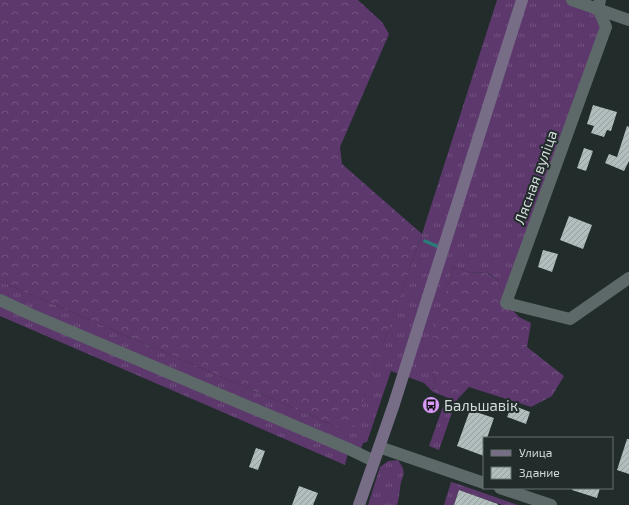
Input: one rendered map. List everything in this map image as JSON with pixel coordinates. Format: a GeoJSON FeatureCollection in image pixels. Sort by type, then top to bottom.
{"type":"FeatureCollection","features":[{"type":"Feature","properties":{"kind":"main road"},"geometry":{"type":"LineString","coordinates":[[359,505],[394,404],[522,0]]}},
{"type":"Feature","properties":{"kind":"street"},"geometry":{"type":"LineString","coordinates":[[572,0],[599,4],[629,20]]}},
{"type":"Feature","properties":{"kind":"street","name":"Лясная вуліца"},"geometry":{"type":"LineString","coordinates":[[599,4],[606,27],[506,303],[570,319],[629,278]]}},
{"type":"Feature","properties":{"kind":"street"},"geometry":{"type":"LineString","coordinates":[[0,300],[374,461]]}},
{"type":"Feature","properties":{"kind":"street"},"geometry":{"type":"LineString","coordinates":[[379,448],[483,483]]}},
{"type":"Feature","properties":{"kind":"street"},"geometry":{"type":"LineString","coordinates":[[503,489],[551,505]]}},
{"type":"Feature","properties":{"kind":"green space"},"geometry":{"type":"Polygon","coordinates":[[[0,0],[358,0],[382,22],[389,34],[340,147],[342,164],[422,234],[354,427],[337,427],[0,281],[0,0]]]}},
{"type":"Feature","properties":{"kind":"green space"},"geometry":{"type":"Polygon","coordinates":[[[497,0],[572,0],[598,8],[606,27],[506,303],[497,279],[488,273],[469,272],[453,267],[429,354],[435,381],[433,392],[424,383],[391,371],[367,442],[363,443],[359,454],[349,449],[345,465],[0,316],[0,281],[337,427],[354,426],[422,234],[497,0]]]}},
{"type":"Feature","properties":{"kind":"green space"},"geometry":{"type":"Polygon","coordinates":[[[453,267],[469,272],[487,273],[497,279],[506,303],[519,317],[531,323],[527,347],[564,376],[552,396],[531,407],[469,387],[456,401],[433,392],[435,381],[428,354],[453,267]]]}},
{"type":"Feature","properties":{"kind":"green space"},"geometry":{"type":"Polygon","coordinates":[[[446,398],[456,401],[439,450],[429,446],[446,398]]]}},
{"type":"Feature","properties":{"kind":"green space"},"geometry":{"type":"Polygon","coordinates":[[[398,460],[403,469],[404,475],[397,505],[368,505],[380,467],[388,461],[398,460]]]}},
{"type":"Feature","properties":{"kind":"green space"},"geometry":{"type":"Polygon","coordinates":[[[451,482],[518,505],[502,505],[459,490],[454,505],[444,505],[451,482]]]}},
{"type":"Feature","properties":{"kind":"building"},"geometry":{"type":"Polygon","coordinates":[[[593,105],[617,112],[611,131],[607,130],[604,137],[591,133],[594,126],[587,124],[593,105]]]}},
{"type":"Feature","properties":{"kind":"building"},"geometry":{"type":"Polygon","coordinates":[[[627,126],[629,127],[629,161],[624,171],[605,163],[609,154],[617,157],[627,126]]]}},
{"type":"Feature","properties":{"kind":"building"},"geometry":{"type":"Polygon","coordinates":[[[584,148],[593,151],[586,171],[577,168],[584,148]]]}},
{"type":"Feature","properties":{"kind":"building"},"geometry":{"type":"Polygon","coordinates":[[[569,216],[592,225],[583,249],[560,240],[569,216]]]}},
{"type":"Feature","properties":{"kind":"building"},"geometry":{"type":"Polygon","coordinates":[[[543,250],[558,254],[552,272],[538,267],[543,250]]]}},
{"type":"Feature","properties":{"kind":"building"},"geometry":{"type":"Polygon","coordinates":[[[512,405],[530,412],[526,424],[507,417],[512,405]]]}},
{"type":"Feature","properties":{"kind":"building"},"geometry":{"type":"Polygon","coordinates":[[[470,410],[494,418],[487,437],[483,437],[483,456],[457,446],[470,410]]]}},
{"type":"Feature","properties":{"kind":"building"},"geometry":{"type":"Polygon","coordinates":[[[627,439],[629,439],[629,474],[617,470],[627,439]]]}},
{"type":"Feature","properties":{"kind":"building"},"geometry":{"type":"Polygon","coordinates":[[[256,448],[265,451],[258,470],[249,467],[256,448]]]}},
{"type":"Feature","properties":{"kind":"building"},"geometry":{"type":"Polygon","coordinates":[[[299,486],[318,493],[313,505],[292,505],[299,486]]]}},
{"type":"Feature","properties":{"kind":"building"},"geometry":{"type":"Polygon","coordinates":[[[572,489],[600,489],[597,498],[572,489]]]}},
{"type":"Feature","properties":{"kind":"building"},"geometry":{"type":"Polygon","coordinates":[[[459,490],[498,504],[498,505],[454,505],[459,490]]]}},
{"type":"Feature","properties":{"kind":"waterway"},"geometry":{"type":"LineString","coordinates":[[425,241],[441,248]]}},
{"type":"Feature","properties":{"kind":"place","name":"Бальшавік"},"geometry":{"type":"Point","coordinates":[431,405]}}]}
